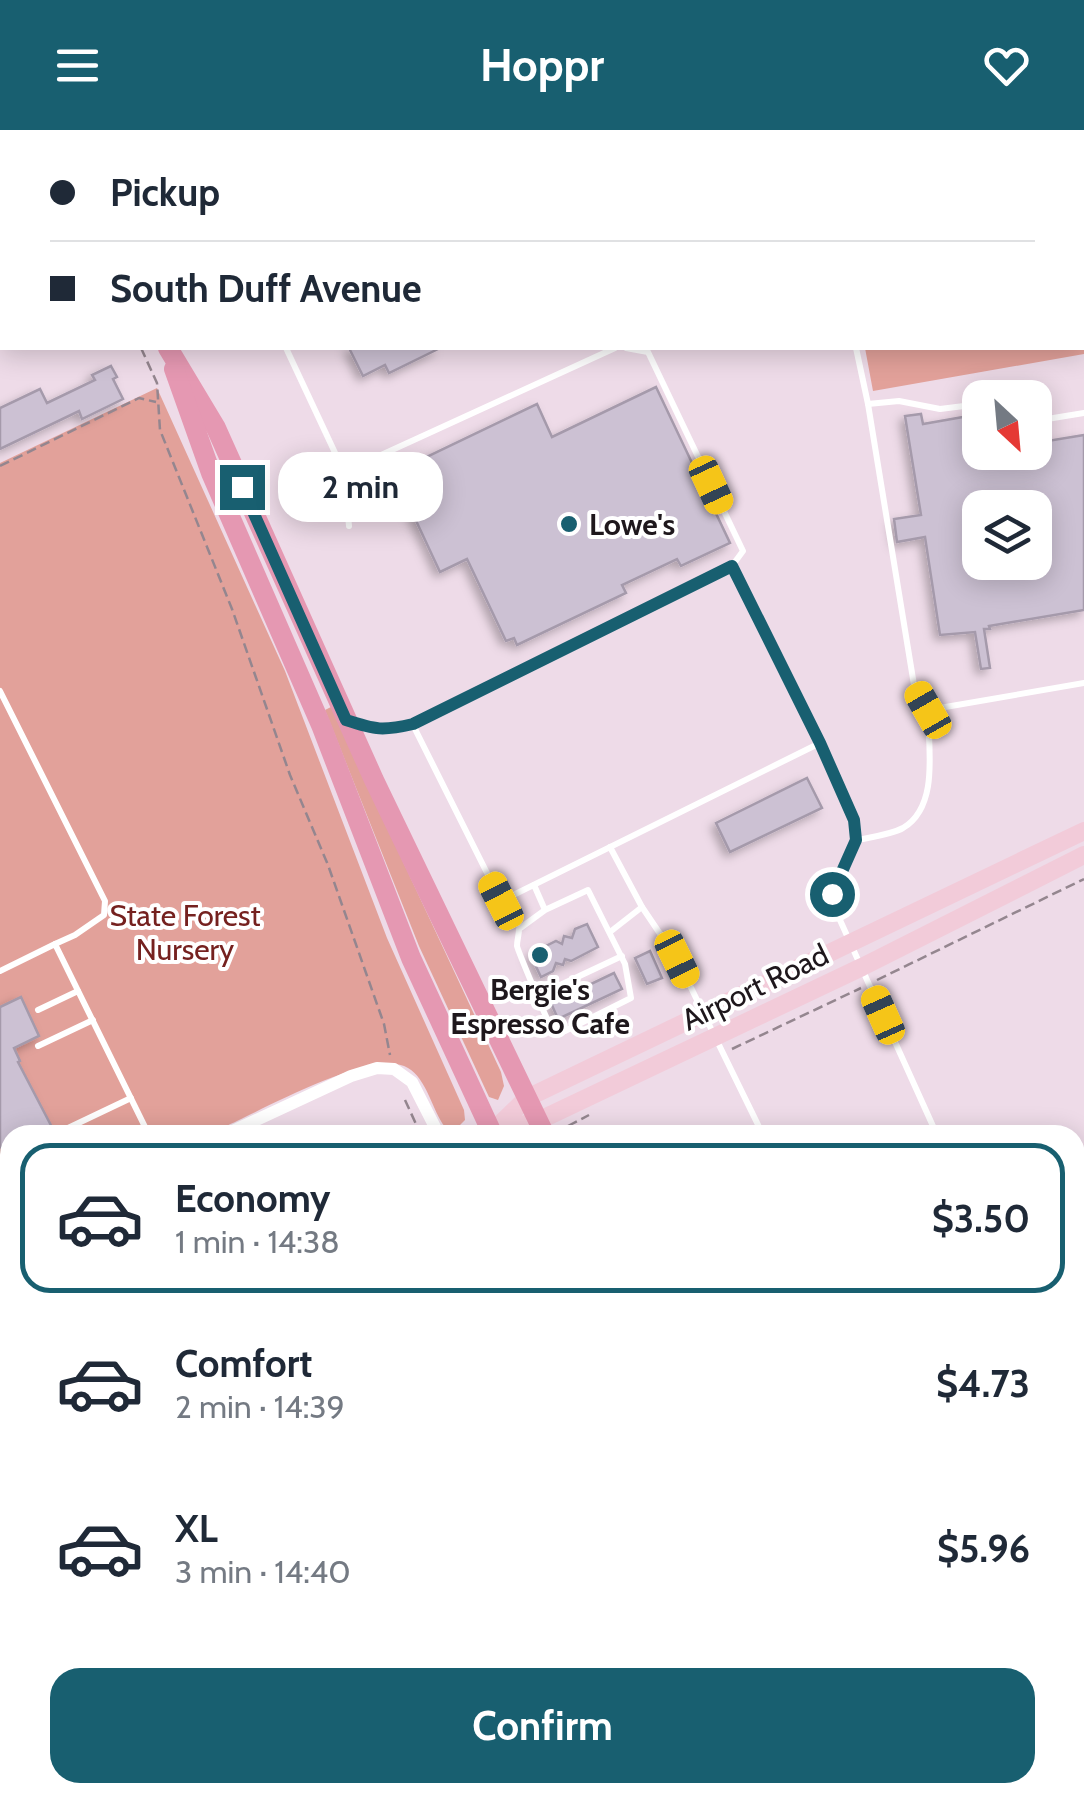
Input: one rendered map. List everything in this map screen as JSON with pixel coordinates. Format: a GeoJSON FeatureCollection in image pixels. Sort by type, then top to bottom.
{"type":"FeatureCollection","features":[{"type":"Feature","properties":{"kind":"main road"},"geometry":{"type":"LineString","coordinates":[[169,350],[216,428],[346,720],[540,1125]]}},
{"type":"Feature","properties":{"kind":"main road"},"geometry":{"type":"LineString","coordinates":[[169,350],[205,458],[321,725],[411,958],[486,1125]]}},
{"type":"Feature","properties":{"kind":"main road","name":"Airport Road"},"geometry":{"type":"LineString","coordinates":[[499,1125],[527,1098],[850,940],[1084,832]]}},
{"type":"Feature","properties":{"kind":"main road","name":"Airport Road"},"geometry":{"type":"LineString","coordinates":[[547,1125],[715,1037],[1084,855]]}},
{"type":"Feature","properties":{"kind":"street"},"geometry":{"type":"LineString","coordinates":[[246,1125],[377,1068],[394,1069],[412,1082],[434,1125]]}},
{"type":"Feature","properties":{"kind":"lane"},"geometry":{"type":"LineString","coordinates":[[287,350],[344,472],[349,526]]}},
{"type":"Feature","properties":{"kind":"lane"},"geometry":{"type":"LineString","coordinates":[[344,472],[611,350]]}},
{"type":"Feature","properties":{"kind":"lane"},"geometry":{"type":"LineString","coordinates":[[346,720],[379,730],[413,724],[732,566],[743,552],[648,352],[637,350]]}},
{"type":"Feature","properties":{"kind":"lane"},"geometry":{"type":"LineString","coordinates":[[856,350],[914,685],[928,710],[928,780],[923,810],[902,828],[856,840]]}},
{"type":"Feature","properties":{"kind":"lane"},"geometry":{"type":"LineString","coordinates":[[868,404],[899,401],[940,408],[962,406]]}},
{"type":"Feature","properties":{"kind":"lane"},"geometry":{"type":"LineString","coordinates":[[1052,418],[1084,413]]}},
{"type":"Feature","properties":{"kind":"lane"},"geometry":{"type":"LineString","coordinates":[[732,566],[848,803],[856,840],[832,894],[933,1125]]}},
{"type":"Feature","properties":{"kind":"lane"},"geometry":{"type":"LineString","coordinates":[[928,710],[1084,683]]}},
{"type":"Feature","properties":{"kind":"lane"},"geometry":{"type":"LineString","coordinates":[[0,691],[2,702],[105,901],[104,915],[56,944],[0,970]]}},
{"type":"Feature","properties":{"kind":"lane"},"geometry":{"type":"LineString","coordinates":[[413,724],[501,901],[820,743]]}},
{"type":"Feature","properties":{"kind":"lane"},"geometry":{"type":"LineString","coordinates":[[610,847],[642,907],[664,936],[758,1125]]}},
{"type":"Feature","properties":{"kind":"lane"},"geometry":{"type":"LineString","coordinates":[[534,885],[546,910]]}},
{"type":"Feature","properties":{"kind":"lane"},"geometry":{"type":"LineString","coordinates":[[588,890],[610,932],[622,956],[631,998],[565,1031],[552,1029],[517,949],[519,930],[546,910],[588,890]]}},
{"type":"Feature","properties":{"kind":"lane"},"geometry":{"type":"LineString","coordinates":[[610,932],[642,907]]}},
{"type":"Feature","properties":{"kind":"lane"},"geometry":{"type":"LineString","coordinates":[[56,944],[145,1125]]}},
{"type":"Feature","properties":{"kind":"lane"},"geometry":{"type":"LineString","coordinates":[[539,995],[622,956]]}},
{"type":"Feature","properties":{"kind":"lane"},"geometry":{"type":"LineString","coordinates":[[38,1010],[78,991]]}},
{"type":"Feature","properties":{"kind":"lane"},"geometry":{"type":"LineString","coordinates":[[38,1046],[92,1020]]}},
{"type":"Feature","properties":{"kind":"lane"},"geometry":{"type":"LineString","coordinates":[[74,1125],[131,1098]]}},
{"type":"Feature","properties":{"kind":"path"},"geometry":{"type":"LineString","coordinates":[[142,350],[156,383],[160,430],[328,864],[384,1024],[392,1062]]}},
{"type":"Feature","properties":{"kind":"path"},"geometry":{"type":"LineString","coordinates":[[0,466],[138,398],[158,402]]}},
{"type":"Feature","properties":{"kind":"path"},"geometry":{"type":"LineString","coordinates":[[887,974],[1084,880]]}},
{"type":"Feature","properties":{"kind":"path"},"geometry":{"type":"LineString","coordinates":[[740,1046],[850,994]]}},
{"type":"Feature","properties":{"kind":"path"},"geometry":{"type":"LineString","coordinates":[[406,1102],[416,1125]]}},
{"type":"Feature","properties":{"kind":"green space"},"geometry":{"type":"Polygon","coordinates":[[[865,350],[1084,350],[1084,354],[873,391],[865,350]]]}},
{"type":"Feature","properties":{"kind":"green space","name":"State Forest Nursery"},"geometry":{"type":"Polygon","coordinates":[[[157,388],[285,671],[387,938],[464,1110],[465,1120],[460,1125],[444,1125],[415,1073],[392,1064],[344,1073],[228,1125],[0,1125],[0,463],[157,388]]]}},
{"type":"Feature","properties":{"kind":"green space"},"geometry":{"type":"Polygon","coordinates":[[[331,707],[501,1072],[504,1086],[498,1100],[489,1097],[419,946],[325,710],[331,707]]]}},
{"type":"Feature","properties":{"kind":"building"},"geometry":{"type":"Polygon","coordinates":[[[350,350],[436,350],[389,373],[385,365],[363,376],[350,350]]]}},
{"type":"Feature","properties":{"kind":"building"},"geometry":{"type":"Polygon","coordinates":[[[111,366],[123,399],[82,419],[79,411],[0,449],[0,408],[40,389],[47,403],[95,380],[92,375],[111,366]]]}},
{"type":"Feature","properties":{"kind":"building","name":"Lowe's"},"geometry":{"type":"Polygon","coordinates":[[[656,387],[730,543],[681,566],[677,559],[622,585],[626,593],[517,645],[514,638],[506,641],[467,559],[440,572],[412,512],[437,500],[418,461],[537,404],[552,437],[656,387]]]}},
{"type":"Feature","properties":{"kind":"building"},"geometry":{"type":"Polygon","coordinates":[[[921,414],[923,424],[962,417],[962,470],[1052,470],[1052,440],[1084,435],[1084,610],[989,626],[990,629],[984,629],[990,668],[981,669],[975,632],[940,635],[925,537],[897,542],[894,519],[921,515],[905,416],[921,414]]]}},
{"type":"Feature","properties":{"kind":"building"},"geometry":{"type":"Polygon","coordinates":[[[807,778],[822,808],[730,852],[716,823],[807,778]]]}},
{"type":"Feature","properties":{"kind":"building"},"geometry":{"type":"Polygon","coordinates":[[[587,924],[598,947],[571,961],[565,959],[563,965],[556,963],[553,971],[541,977],[530,954],[556,941],[562,944],[564,936],[572,938],[575,929],[587,924]]]}},
{"type":"Feature","properties":{"kind":"building"},"geometry":{"type":"Polygon","coordinates":[[[650,951],[662,978],[647,984],[635,958],[650,951]]]}},
{"type":"Feature","properties":{"kind":"building"},"geometry":{"type":"Polygon","coordinates":[[[614,973],[622,989],[558,1019],[551,1003],[614,973]]]}},
{"type":"Feature","properties":{"kind":"building"},"geometry":{"type":"Polygon","coordinates":[[[21,997],[39,1036],[14,1048],[51,1125],[0,1125],[0,1007],[21,997]]]}},
{"type":"Feature","properties":{"kind":"place","name":"Lowe's"},"geometry":{"type":"Point","coordinates":[569,524]}},
{"type":"Feature","properties":{"kind":"place","name":"Bergie's Espresso Cafe"},"geometry":{"type":"Point","coordinates":[540,955]}},
{"type":"Feature","properties":{"kind":"route"},"geometry":{"type":"LineString","coordinates":[[242,487],[346,720],[379,730],[413,724],[732,566],[854,820],[856,840],[832,894]]}}]}
